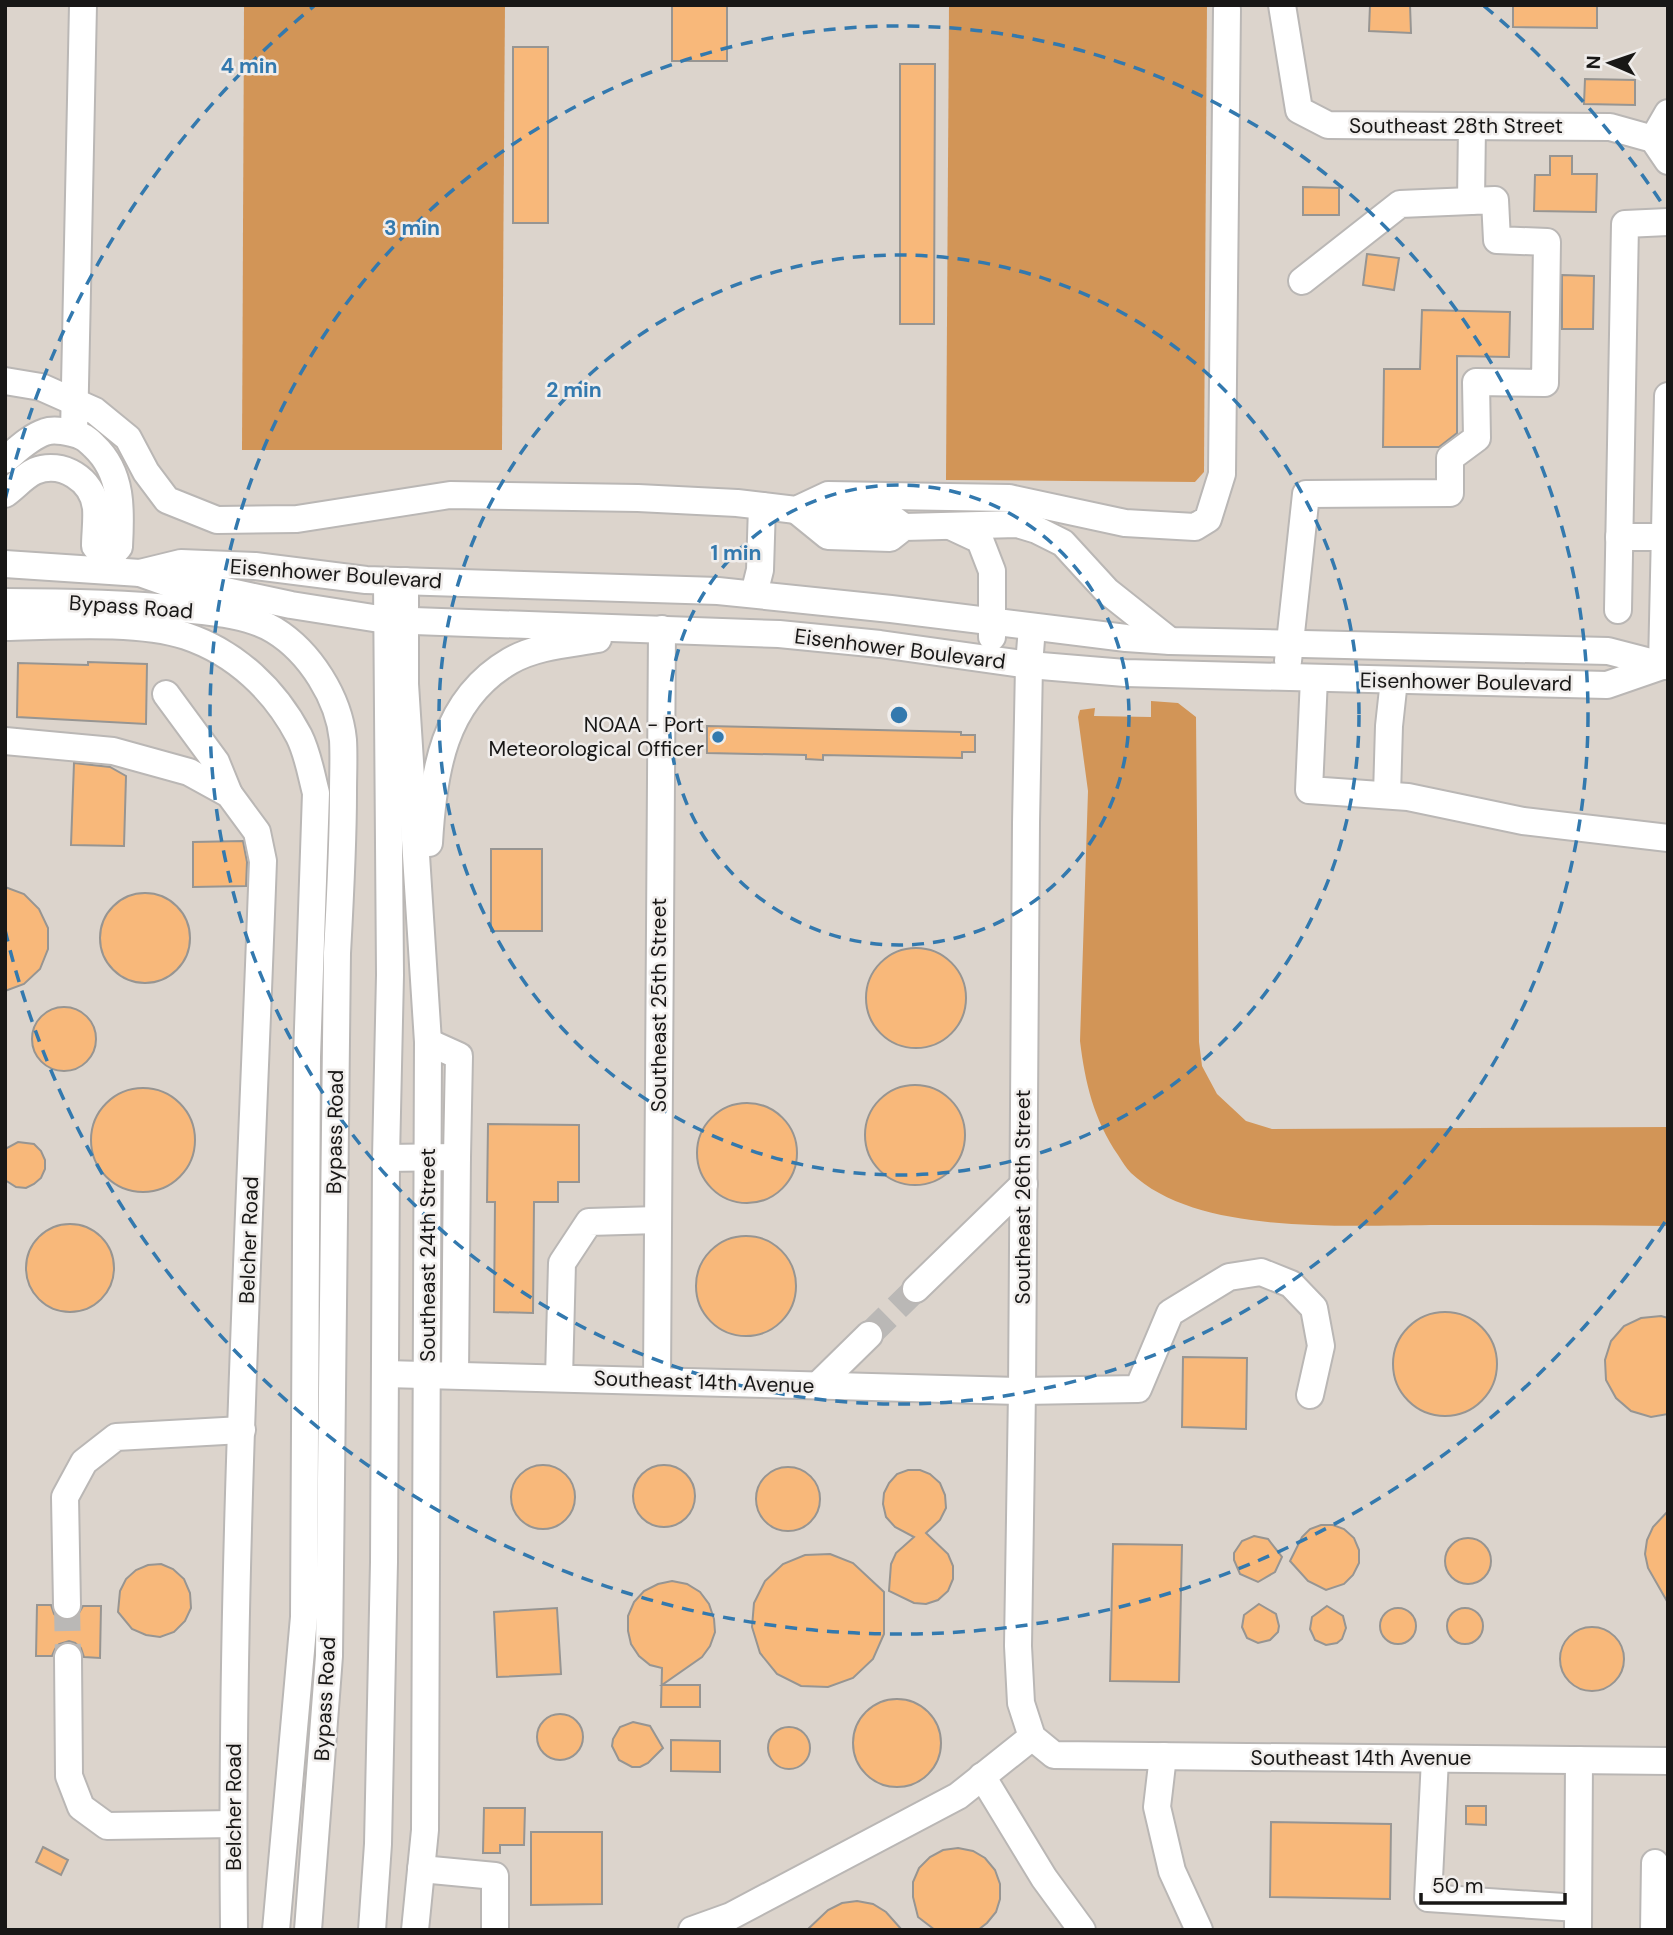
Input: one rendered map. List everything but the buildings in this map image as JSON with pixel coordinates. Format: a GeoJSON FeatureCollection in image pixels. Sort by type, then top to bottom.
{"type":"FeatureCollection","features":[{"type":"Feature","properties":{"kind":"street"},"geometry":{"type":"LineString","coordinates":[[74,433],[83,5]]}},
{"type":"Feature","properties":{"kind":"street","name":"Southeast 28th Street"},"geometry":{"type":"LineString","coordinates":[[1282,5],[1299,110],[1328,125],[1610,127],[1660,150]]}},
{"type":"Feature","properties":{"kind":"street"},"geometry":{"type":"LineString","coordinates":[[806,518],[828,495],[1009,498],[1125,523],[1195,527],[1208,519],[1223,474],[1227,9]]}},
{"type":"Feature","properties":{"kind":"street"},"geometry":{"type":"LineString","coordinates":[[1660,150],[1668,113]]}},
{"type":"Feature","properties":{"kind":"street"},"geometry":{"type":"LineString","coordinates":[[1471,201],[1472,126]]}},
{"type":"Feature","properties":{"kind":"street"},"geometry":{"type":"LineString","coordinates":[[1288,677],[1289,644],[1306,494],[1450,493],[1450,458],[1477,438],[1476,382],[1545,383],[1547,242],[1497,240],[1495,200],[1400,204],[1301,281]]}},
{"type":"Feature","properties":{"kind":"street"},"geometry":{"type":"LineString","coordinates":[[1618,610],[1625,224],[1668,222]]}},
{"type":"Feature","properties":{"kind":"street"},"geometry":{"type":"LineString","coordinates":[[5,381],[41,387],[95,411],[128,438],[146,472],[167,500],[217,520],[297,519],[450,495],[638,498],[761,506],[806,518],[827,514],[889,516],[904,527],[1017,524],[1063,542],[1107,591],[1170,641]]}},
{"type":"Feature","properties":{"kind":"street"},"geometry":{"type":"LineString","coordinates":[[1665,666],[1668,396]]}},
{"type":"Feature","properties":{"kind":"street"},"geometry":{"type":"LineString","coordinates":[[5,460],[48,430],[85,436],[103,453],[114,472],[118,488],[119,547],[107,565],[95,546],[96,507],[93,497],[89,488],[74,474],[57,468],[36,470],[5,494]]}},
{"type":"Feature","properties":{"kind":"street"},"geometry":{"type":"LineString","coordinates":[[754,594],[760,570],[761,506]]}},
{"type":"Feature","properties":{"kind":"street"},"geometry":{"type":"LineString","coordinates":[[948,525],[980,540],[992,571],[993,622],[990,660]]}},
{"type":"Feature","properties":{"kind":"street"},"geometry":{"type":"LineString","coordinates":[[1619,537],[1666,537]]}},
{"type":"Feature","properties":{"kind":"street","name":"Eisenhower Boulevard"},"geometry":{"type":"LineString","coordinates":[[140,573],[181,563],[255,566],[396,581],[624,587],[754,594],[1170,641],[1608,651],[1665,666]]}},
{"type":"Feature","properties":{"kind":"street","name":"Eisenhower Boulevard"},"geometry":{"type":"LineString","coordinates":[[5,564],[107,565],[171,584],[212,588],[290,605],[396,621],[779,634],[880,644],[1029,665],[1125,673],[1608,685],[1665,666]]}},
{"type":"Feature","properties":{"kind":"street","name":"Southeast 24th Street"},"geometry":{"type":"LineString","coordinates":[[372,1930],[377,1865],[384,1562],[386,1158],[396,581]]}},
{"type":"Feature","properties":{"kind":"street","name":"Bypass Road"},"geometry":{"type":"LineString","coordinates":[[5,602],[116,602],[220,613],[248,620],[273,629],[294,645],[324,683],[336,711],[342,739],[342,860],[337,953],[329,1656],[308,1930]]}},
{"type":"Feature","properties":{"kind":"street","name":"Southeast 24th Street"},"geometry":{"type":"LineString","coordinates":[[396,621],[405,684],[428,1042],[425,1830],[418,1928]]}},
{"type":"Feature","properties":{"kind":"street"},"geometry":{"type":"LineString","coordinates":[[5,626],[111,626],[151,629],[186,636],[223,653],[249,670],[269,690],[300,737],[316,793],[307,1057],[304,1616],[276,1930]]}},
{"type":"Feature","properties":{"kind":"street","name":"Southeast 26th Street"},"geometry":{"type":"LineString","coordinates":[[1032,627],[1029,665],[1018,1646],[1021,1703],[1032,1737]]}},
{"type":"Feature","properties":{"kind":"street"},"geometry":{"type":"LineString","coordinates":[[422,944],[431,804],[438,762],[446,734],[463,703],[484,680],[511,660],[549,646],[662,629]]}},
{"type":"Feature","properties":{"kind":"street","name":"Southeast 25th Street"},"geometry":{"type":"LineString","coordinates":[[657,1380],[662,629]]}},
{"type":"Feature","properties":{"kind":"street"},"geometry":{"type":"LineString","coordinates":[[1314,678],[1309,790],[1408,797],[1523,821],[1668,838]]}},
{"type":"Feature","properties":{"kind":"street"},"geometry":{"type":"LineString","coordinates":[[1387,795],[1389,726],[1394,680]]}},
{"type":"Feature","properties":{"kind":"street"},"geometry":{"type":"LineString","coordinates":[[166,694],[216,762],[229,794]]}},
{"type":"Feature","properties":{"kind":"street","name":"Belcher Road"},"geometry":{"type":"LineString","coordinates":[[5,741],[113,751],[189,772],[229,794],[257,832],[263,861],[242,1430],[233,1824],[234,1930]]}},
{"type":"Feature","properties":{"kind":"street"},"geometry":{"type":"LineString","coordinates":[[428,1042],[459,1056],[455,1375]]}},
{"type":"Feature","properties":{"kind":"street"},"geometry":{"type":"LineString","coordinates":[[386,1158],[457,1157]]}},
{"type":"Feature","properties":{"kind":"street"},"geometry":{"type":"LineString","coordinates":[[916,1289],[1024,1184]]}},
{"type":"Feature","properties":{"kind":"street"},"geometry":{"type":"LineString","coordinates":[[559,1378],[562,1263],[589,1222],[658,1220]]}},
{"type":"Feature","properties":{"kind":"street","name":"Southeast 14th Avenue"},"geometry":{"type":"LineString","coordinates":[[385,1374],[1022,1391],[1138,1389],[1170,1314],[1228,1277],[1261,1272],[1291,1284],[1314,1308],[1321,1346],[1310,1395]]}},
{"type":"Feature","properties":{"kind":"street"},"geometry":{"type":"LineString","coordinates":[[818,1385],[869,1335]]}},
{"type":"Feature","properties":{"kind":"street"},"geometry":{"type":"LineString","coordinates":[[67,1605],[65,1497],[83,1462],[116,1437],[242,1430]]}},
{"type":"Feature","properties":{"kind":"street"},"geometry":{"type":"LineString","coordinates":[[384,1562],[426,1563]]}},
{"type":"Feature","properties":{"kind":"street"},"geometry":{"type":"LineString","coordinates":[[68,1657],[69,1776],[81,1807],[107,1826],[233,1824]]}},
{"type":"Feature","properties":{"kind":"street"},"geometry":{"type":"LineString","coordinates":[[692,1930],[731,1916],[958,1796],[1032,1737]]}},
{"type":"Feature","properties":{"kind":"street","name":"Southeast 14th Avenue"},"geometry":{"type":"LineString","coordinates":[[1032,1737],[1054,1755],[1668,1761]]}},
{"type":"Feature","properties":{"kind":"street"},"geometry":{"type":"LineString","coordinates":[[1163,1756],[1157,1807],[1172,1871],[1199,1930]]}},
{"type":"Feature","properties":{"kind":"street"},"geometry":{"type":"LineString","coordinates":[[1435,1759],[1429,1898],[1578,1919],[1579,1760]]}},
{"type":"Feature","properties":{"kind":"street"},"geometry":{"type":"LineString","coordinates":[[982,1776],[1044,1878],[1082,1930]]}},
{"type":"Feature","properties":{"kind":"street"},"geometry":{"type":"LineString","coordinates":[[1654,1930],[1655,1863]]}},
{"type":"Feature","properties":{"kind":"street"},"geometry":{"type":"LineString","coordinates":[[377,1865],[389,1900],[399,1913],[418,1928]]}},
{"type":"Feature","properties":{"kind":"street"},"geometry":{"type":"LineString","coordinates":[[421,1869],[495,1876],[495,1930]]}},
{"type":"Feature","properties":{"kind":"shaded area"},"geometry":{"type":"Polygon","coordinates":[[[5,5],[244,5],[242,450],[502,450],[505,5],[949,5],[947,480],[1195,482],[1204,472],[1207,5],[1668,5],[1668,1930],[5,1930],[5,5]]]}},
{"type":"Feature","properties":{"kind":"shaded area"},"geometry":{"type":"Polygon","coordinates":[[[244,5],[505,5],[502,450],[242,450],[244,5]]]}},
{"type":"Feature","properties":{"kind":"shaded area"},"geometry":{"type":"Polygon","coordinates":[[[949,5],[1207,5],[1204,472],[1195,482],[946,480],[949,5]]]}},
{"type":"Feature","properties":{"kind":"shaded area"},"geometry":{"type":"Polygon","coordinates":[[[1151,701],[1178,703],[1196,717],[1199,1042],[1202,1066],[1217,1094],[1246,1121],[1272,1129],[1668,1127],[1668,1226],[1328,1226],[1283,1223],[1239,1218],[1198,1209],[1161,1194],[1131,1173],[1110,1142],[1097,1115],[1088,1086],[1080,1041],[1088,791],[1078,717],[1080,710],[1095,708],[1094,716],[1151,717],[1151,701]]]}},
{"type":"Feature","properties":{"kind":"tunnel"},"geometry":{"type":"LineString","coordinates":[[869,1335],[916,1289]]}},
{"type":"Feature","properties":{"kind":"tunnel"},"geometry":{"type":"LineString","coordinates":[[67,1605],[68,1657]]}},
{"type":"Feature","properties":{"kind":"place","name":"NOAA - Port Meteorological Officer"},"geometry":{"type":"Point","coordinates":[718,737]}}]}
